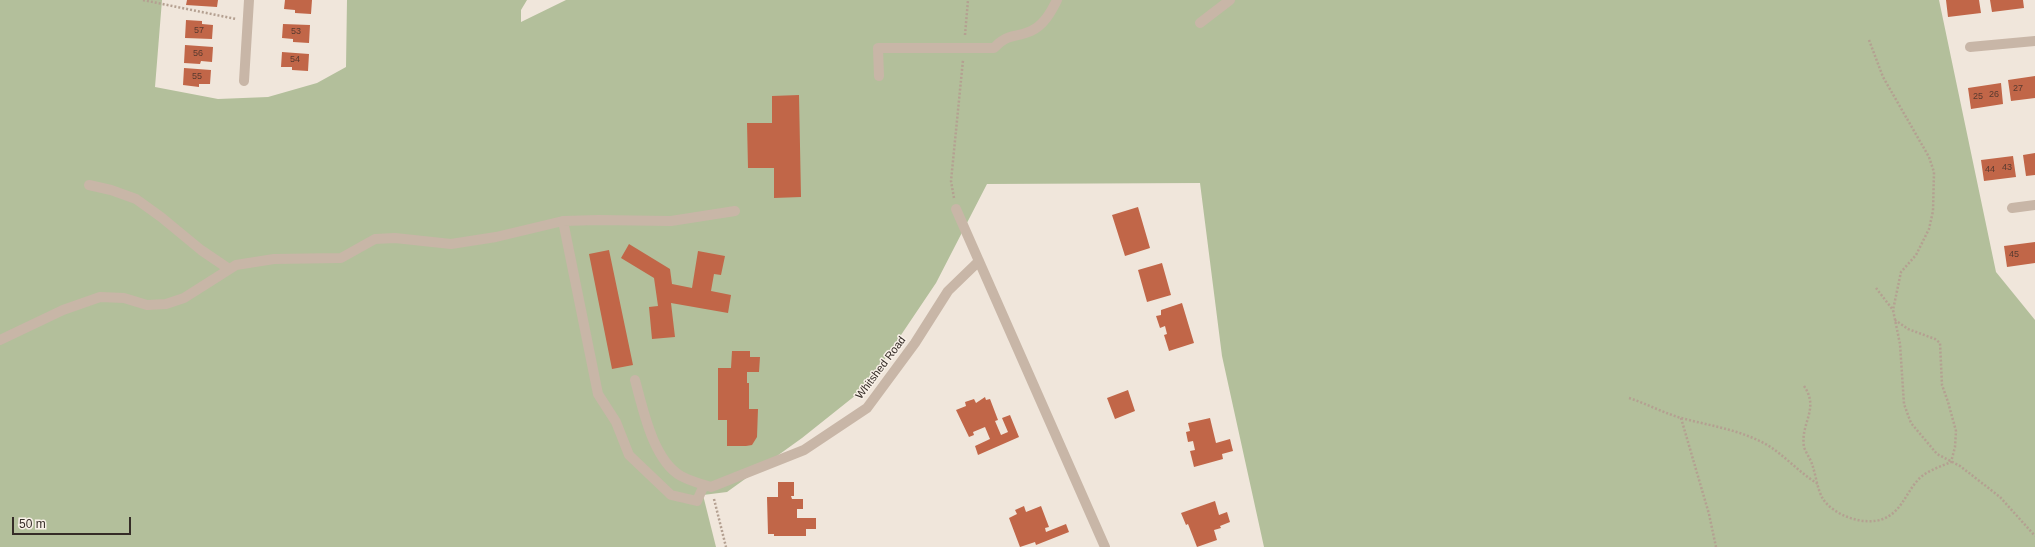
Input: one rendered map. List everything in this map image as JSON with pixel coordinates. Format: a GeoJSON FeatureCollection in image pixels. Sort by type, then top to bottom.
{"type":"FeatureCollection","features":[{"type":"Feature","properties":{"kind":"street"},"geometry":{"type":"LineString","coordinates":[[244,80],[249,0]]}},
{"type":"Feature","properties":{"kind":"street"},"geometry":{"type":"LineString","coordinates":[[879,76],[878,48],[994,48],[1001,40],[1031,31],[1050,14],[1057,0]]}},
{"type":"Feature","properties":{"kind":"street"},"geometry":{"type":"LineString","coordinates":[[1200,23],[1230,0]]}},
{"type":"Feature","properties":{"kind":"street"},"geometry":{"type":"LineString","coordinates":[[1970,47],[2035,41]]}},
{"type":"Feature","properties":{"kind":"street"},"geometry":{"type":"LineString","coordinates":[[90,185],[111,190],[136,199],[161,216],[200,250],[230,269]]}},
{"type":"Feature","properties":{"kind":"street"},"geometry":{"type":"LineString","coordinates":[[2012,208],[2035,205]]}},
{"type":"Feature","properties":{"kind":"street"},"geometry":{"type":"LineString","coordinates":[[956,209],[1105,547]]}},
{"type":"Feature","properties":{"kind":"street"},"geometry":{"type":"LineString","coordinates":[[0,340],[63,310],[100,297],[124,298],[147,305],[166,304],[184,298],[236,265],[274,259],[341,258],[375,239],[395,238],[451,244],[496,237],[563,222],[598,220],[671,221],[736,211]]}},
{"type":"Feature","properties":{"kind":"street"},"geometry":{"type":"LineString","coordinates":[[563,222],[598,394],[616,422],[629,455],[671,495],[697,501],[707,486],[681,476],[664,459],[647,425],[635,380]]}},
{"type":"Feature","properties":{"kind":"street","name":"Whitshed Road"},"geometry":{"type":"LineString","coordinates":[[707,486],[804,450],[867,408],[915,343],[948,291],[979,261]]}},
{"type":"Feature","properties":{"kind":"path"},"geometry":{"type":"LineString","coordinates":[[143,0],[248,22]]}},
{"type":"Feature","properties":{"kind":"path"},"geometry":{"type":"LineString","coordinates":[[956,209],[950,181],[968,0]]}},
{"type":"Feature","properties":{"kind":"path"},"geometry":{"type":"LineString","coordinates":[[1869,40],[1882,77],[1929,157],[1934,172],[1933,211],[1929,229],[1916,255],[1901,272],[1893,310],[1900,344],[1904,404],[1911,422],[1937,454],[1951,462],[2000,497],[2035,536]]}},
{"type":"Feature","properties":{"kind":"path"},"geometry":{"type":"LineString","coordinates":[[1876,288],[1893,310]]}},
{"type":"Feature","properties":{"kind":"path"},"geometry":{"type":"LineString","coordinates":[[1895,320],[1908,329],[1935,339],[1940,344],[1942,385],[1956,431],[1955,447],[1951,462]]}},
{"type":"Feature","properties":{"kind":"path"},"geometry":{"type":"LineString","coordinates":[[1804,386],[1810,395],[1812,406],[1807,423],[1804,447],[1823,499],[1844,515],[1873,523],[1884,519],[1898,510],[1917,480],[1934,469],[1951,462]]}},
{"type":"Feature","properties":{"kind":"path"},"geometry":{"type":"LineString","coordinates":[[1629,398],[1681,418],[1718,426],[1745,435],[1769,446],[1805,476],[1818,484]]}},
{"type":"Feature","properties":{"kind":"path"},"geometry":{"type":"LineString","coordinates":[[1681,418],[1709,514],[1716,547]]}},
{"type":"Feature","properties":{"kind":"path"},"geometry":{"type":"LineString","coordinates":[[707,486],[726,547]]}},
{"type":"Feature","properties":{"kind":"green space"},"geometry":{"type":"Polygon","coordinates":[[[0,0],[162,0],[155,87],[218,99],[268,97],[317,83],[346,67],[347,0],[527,0],[521,10],[521,22],[566,0],[1939,0],[1996,272],[2035,320],[2035,547],[1264,547],[1222,356],[1200,183],[987,184],[936,283],[866,387],[802,438],[727,492],[703,495],[716,547],[0,547],[0,0]]]}},
{"type":"Feature","properties":{"kind":"building"},"geometry":{"type":"Polygon","coordinates":[[[187,0],[218,0],[217,7],[186,5],[187,0]]]}},
{"type":"Feature","properties":{"kind":"building"},"geometry":{"type":"Polygon","coordinates":[[[285,0],[312,0],[311,14],[295,13],[295,10],[284,9],[285,0]]]}},
{"type":"Feature","properties":{"kind":"building"},"geometry":{"type":"Polygon","coordinates":[[[1946,0],[1979,0],[1981,13],[1948,17],[1946,0]]]}},
{"type":"Feature","properties":{"kind":"building"},"geometry":{"type":"Polygon","coordinates":[[[1990,0],[2023,0],[2024,8],[1992,12],[1990,0]]]}},
{"type":"Feature","properties":{"kind":"building"},"geometry":{"type":"Polygon","coordinates":[[[186,20],[202,21],[202,24],[213,25],[212,39],[185,38],[186,20]]]}},
{"type":"Feature","properties":{"kind":"building"},"geometry":{"type":"Polygon","coordinates":[[[283,24],[310,25],[309,43],[293,42],[293,39],[282,38],[283,24]]]}},
{"type":"Feature","properties":{"kind":"building"},"geometry":{"type":"Polygon","coordinates":[[[185,45],[213,47],[212,62],[201,61],[200,64],[184,63],[185,45]]]}},
{"type":"Feature","properties":{"kind":"building"},"geometry":{"type":"Polygon","coordinates":[[[282,52],[309,54],[308,71],[292,70],[292,67],[281,67],[282,52]]]}},
{"type":"Feature","properties":{"kind":"building"},"geometry":{"type":"Polygon","coordinates":[[[184,68],[211,70],[210,84],[199,84],[199,87],[183,85],[184,68]]]}},
{"type":"Feature","properties":{"kind":"building"},"geometry":{"type":"Polygon","coordinates":[[[2035,76],[2035,98],[2011,101],[2008,80],[2035,76]]]}},
{"type":"Feature","properties":{"kind":"building"},"geometry":{"type":"Polygon","coordinates":[[[2001,83],[2003,104],[1971,109],[1968,88],[2001,83]]]}},
{"type":"Feature","properties":{"kind":"building"},"geometry":{"type":"Polygon","coordinates":[[[799,95],[801,197],[774,198],[774,168],[748,168],[747,123],[772,123],[772,96],[799,95]]]}},
{"type":"Feature","properties":{"kind":"building"},"geometry":{"type":"Polygon","coordinates":[[[2035,153],[2035,175],[2026,176],[2023,155],[2035,153]]]}},
{"type":"Feature","properties":{"kind":"building"},"geometry":{"type":"Polygon","coordinates":[[[2013,156],[2016,177],[1984,181],[1981,160],[2013,156]]]}},
{"type":"Feature","properties":{"kind":"building"},"geometry":{"type":"Polygon","coordinates":[[[1138,207],[1150,248],[1125,256],[1112,215],[1138,207]]]}},
{"type":"Feature","properties":{"kind":"building"},"geometry":{"type":"Polygon","coordinates":[[[2035,242],[2035,263],[2007,267],[2004,246],[2035,242]]]}},
{"type":"Feature","properties":{"kind":"building"},"geometry":{"type":"Polygon","coordinates":[[[629,244],[670,269],[672,284],[692,288],[698,251],[725,256],[721,275],[714,274],[711,291],[731,295],[728,313],[671,303],[675,337],[652,339],[649,307],[658,306],[654,278],[621,258],[629,244]]]}},
{"type":"Feature","properties":{"kind":"building"},"geometry":{"type":"Polygon","coordinates":[[[609,250],[633,365],[612,369],[589,254],[609,250]]]}},
{"type":"Feature","properties":{"kind":"building"},"geometry":{"type":"Polygon","coordinates":[[[1162,263],[1171,295],[1147,302],[1138,270],[1162,263]]]}},
{"type":"Feature","properties":{"kind":"building"},"geometry":{"type":"Polygon","coordinates":[[[1182,303],[1194,343],[1169,351],[1164,335],[1167,334],[1165,326],[1160,328],[1156,316],[1161,315],[1161,310],[1182,303]]]}},
{"type":"Feature","properties":{"kind":"building"},"geometry":{"type":"Polygon","coordinates":[[[732,351],[750,351],[750,357],[760,357],[759,372],[747,372],[747,383],[749,383],[749,409],[758,409],[757,437],[752,445],[727,446],[727,420],[718,420],[718,368],[731,368],[732,351]]]}},
{"type":"Feature","properties":{"kind":"building"},"geometry":{"type":"Polygon","coordinates":[[[1128,390],[1135,411],[1115,419],[1107,398],[1128,390]]]}},
{"type":"Feature","properties":{"kind":"building"},"geometry":{"type":"Polygon","coordinates":[[[985,397],[986,400],[990,399],[998,420],[995,421],[1001,435],[1008,432],[1002,418],[1010,415],[1019,437],[978,455],[975,446],[990,439],[985,427],[973,432],[974,435],[969,437],[956,410],[966,406],[965,402],[974,399],[976,403],[985,397]]]}},
{"type":"Feature","properties":{"kind":"building"},"geometry":{"type":"Polygon","coordinates":[[[1210,418],[1216,443],[1230,439],[1233,451],[1222,454],[1223,459],[1194,467],[1190,451],[1195,450],[1193,441],[1188,442],[1186,432],[1190,431],[1188,423],[1210,418]]]}},
{"type":"Feature","properties":{"kind":"building"},"geometry":{"type":"Polygon","coordinates":[[[778,482],[794,482],[794,496],[791,496],[792,499],[803,499],[803,509],[797,509],[797,518],[816,518],[816,529],[806,529],[806,536],[774,536],[774,534],[768,534],[767,497],[778,497],[778,482]]]}},
{"type":"Feature","properties":{"kind":"building"},"geometry":{"type":"Polygon","coordinates":[[[1215,501],[1219,515],[1227,512],[1230,522],[1220,526],[1221,528],[1214,530],[1217,540],[1197,547],[1188,524],[1186,525],[1181,513],[1215,501]]]}},
{"type":"Feature","properties":{"kind":"building"},"geometry":{"type":"Polygon","coordinates":[[[1024,506],[1026,512],[1041,506],[1049,527],[1045,528],[1046,532],[1066,524],[1069,532],[1036,545],[1035,542],[1020,547],[1009,518],[1017,514],[1015,510],[1024,506]]]}}]}
